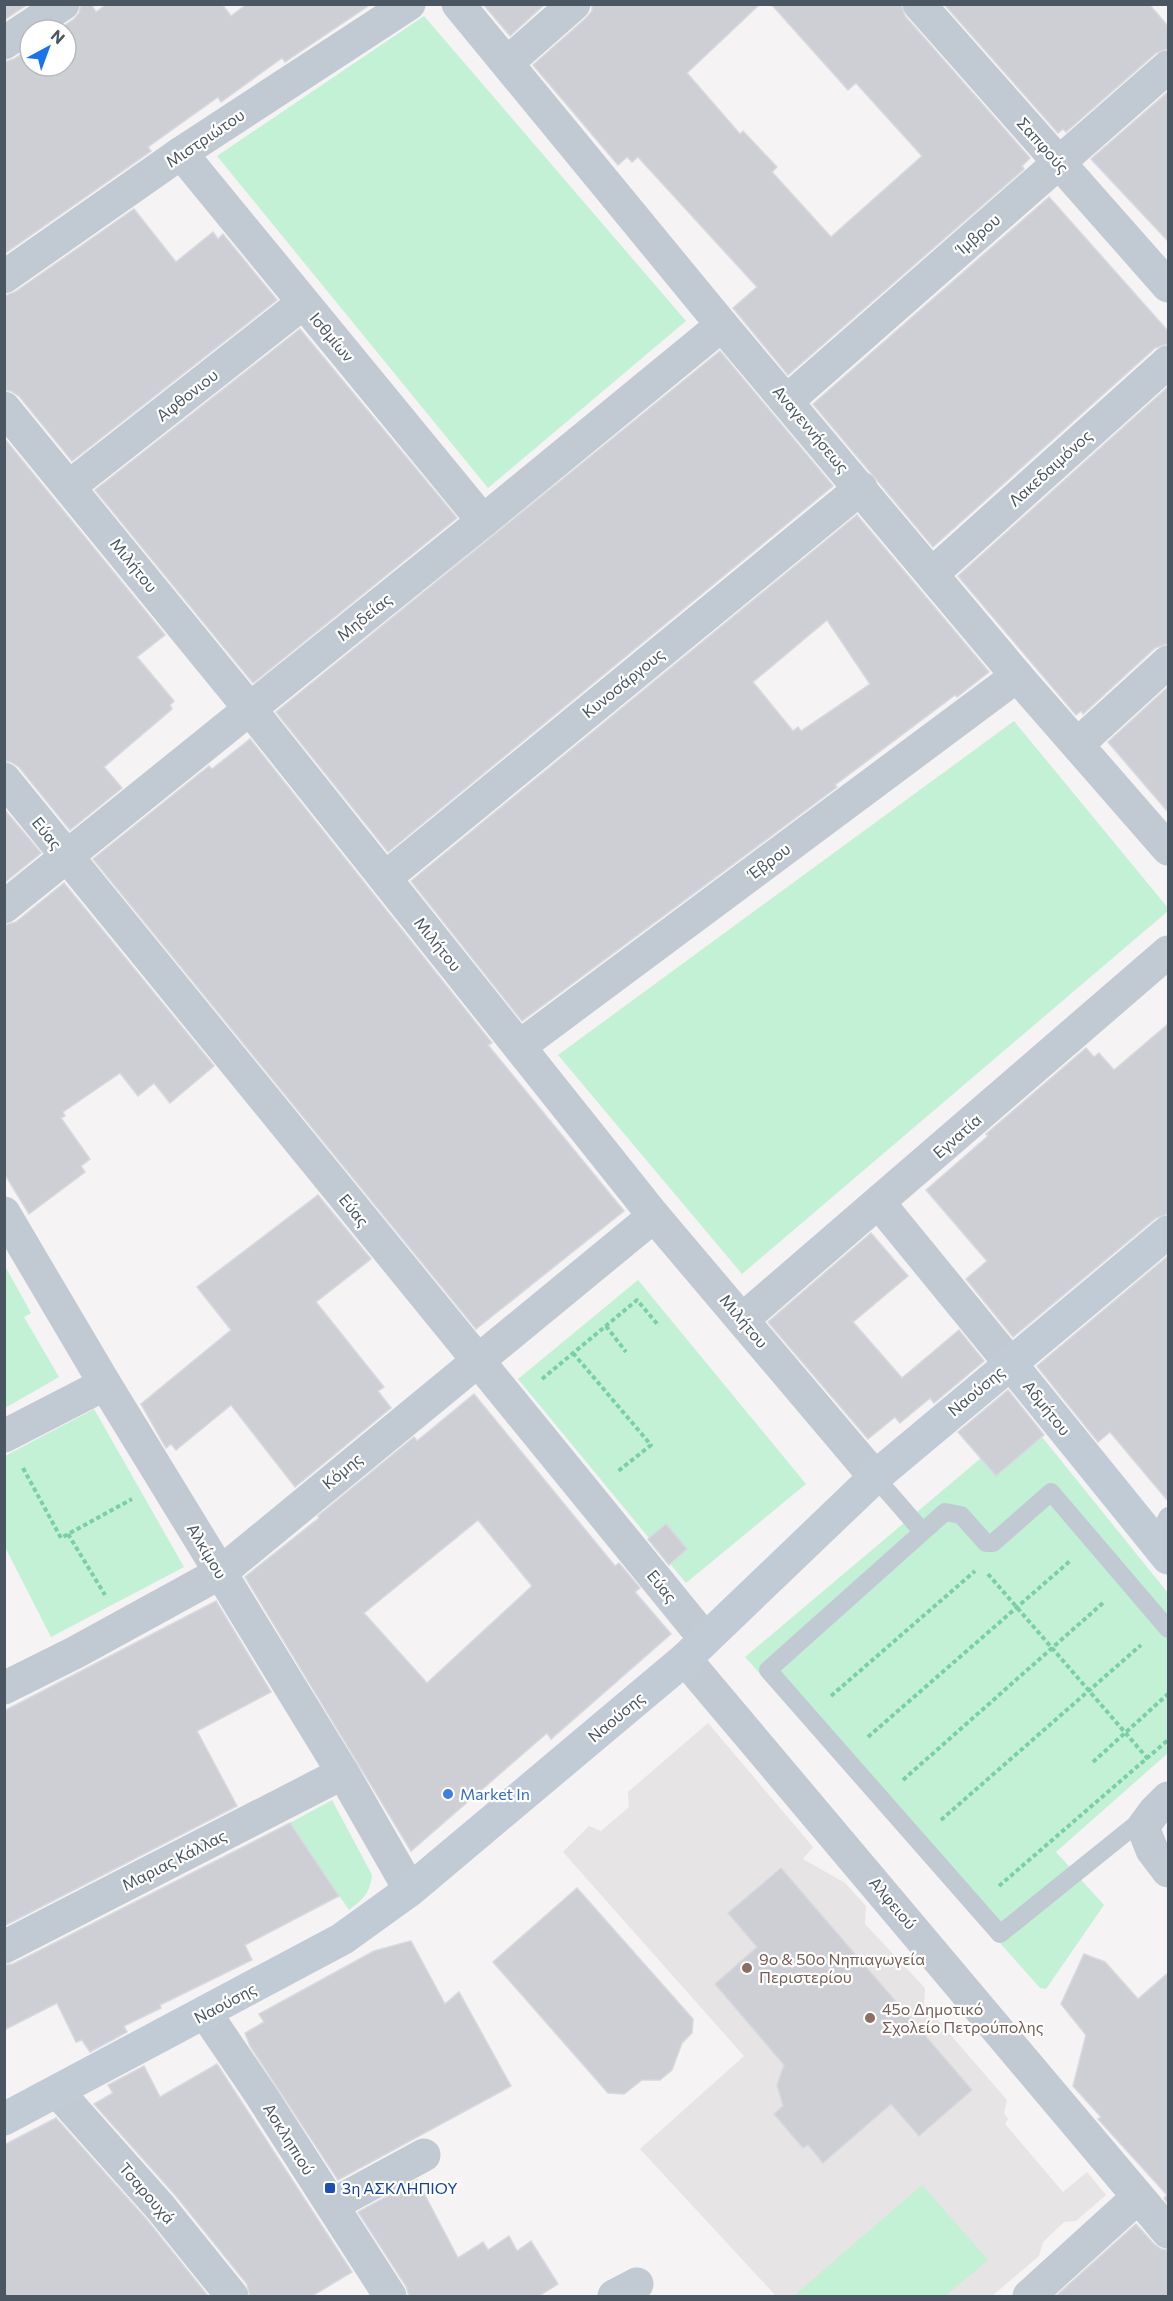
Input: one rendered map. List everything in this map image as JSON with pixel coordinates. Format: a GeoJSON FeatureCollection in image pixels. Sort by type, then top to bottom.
{"type":"FeatureCollection","features":[{"type":"Feature","properties":{"kind":"street"},"geometry":{"type":"LineString","coordinates":[[4,43],[63,4]]}},
{"type":"Feature","properties":{"kind":"street","name":"Μιστριώτου"},"geometry":{"type":"LineString","coordinates":[[4,277],[181,153],[409,4]]}},
{"type":"Feature","properties":{"kind":"street","name":"Αναγεννήσεως"},"geometry":{"type":"LineString","coordinates":[[459,4],[722,325],[1017,676],[1168,849]]}},
{"type":"Feature","properties":{"kind":"street"},"geometry":{"type":"LineString","coordinates":[[507,63],[574,4]]}},
{"type":"Feature","properties":{"kind":"street","name":"Σαπφούς"},"geometry":{"type":"LineString","coordinates":[[919,4],[1168,286]]}},
{"type":"Feature","properties":{"kind":"street","name":"Ίμβρου"},"geometry":{"type":"LineString","coordinates":[[788,401],[1168,67]]}},
{"type":"Feature","properties":{"kind":"street","name":"Ισθμίων"},"geometry":{"type":"LineString","coordinates":[[181,153],[483,521]]}},
{"type":"Feature","properties":{"kind":"street","name":"Αφθονιου"},"geometry":{"type":"LineString","coordinates":[[70,486],[303,303]]}},
{"type":"Feature","properties":{"kind":"street","name":"Μηδείας"},"geometry":{"type":"LineString","coordinates":[[4,907],[722,325]]}},
{"type":"Feature","properties":{"kind":"street","name":"Λακεδαιμόνος"},"geometry":{"type":"LineString","coordinates":[[932,574],[1168,362]]}},
{"type":"Feature","properties":{"kind":"street","name":"Μιλήτου"},"geometry":{"type":"LineString","coordinates":[[4,408],[250,709],[654,1216],[875,1476]]}},
{"type":"Feature","properties":{"kind":"street","name":"Κυνοσάργους"},"geometry":{"type":"LineString","coordinates":[[385,878],[861,488]]}},
{"type":"Feature","properties":{"kind":"street"},"geometry":{"type":"LineString","coordinates":[[1078,744],[1168,662]]}},
{"type":"Feature","properties":{"kind":"street","name":"Έβρου"},"geometry":{"type":"LineString","coordinates":[[520,1046],[1017,676]]}},
{"type":"Feature","properties":{"kind":"street","name":"Εύας"},"geometry":{"type":"LineString","coordinates":[[4,779],[477,1360],[695,1649]]}},
{"type":"Feature","properties":{"kind":"street","name":"Εγνατία"},"geometry":{"type":"LineString","coordinates":[[743,1319],[1168,952]]}},
{"type":"Feature","properties":{"kind":"street","name":"Αδμήτου"},"geometry":{"type":"LineString","coordinates":[[879,1203],[1010,1363],[1164,1538]]}},
{"type":"Feature","properties":{"kind":"street","name":"Αλκίμου"},"geometry":{"type":"LineString","coordinates":[[4,1213],[343,1773],[410,1890]]}},
{"type":"Feature","properties":{"kind":"street","name":"Κόμης"},"geometry":{"type":"LineString","coordinates":[[4,1688],[220,1573],[654,1216]]}},
{"type":"Feature","properties":{"kind":"street","name":"Ναούσης"},"geometry":{"type":"LineString","coordinates":[[4,2119],[206,2014],[342,1939],[410,1890],[695,1649],[875,1476],[1168,1232]]}},
{"type":"Feature","properties":{"kind":"street"},"geometry":{"type":"LineString","coordinates":[[5,1436],[105,1383]]}},
{"type":"Feature","properties":{"kind":"street","name":"Αλφειού"},"geometry":{"type":"LineString","coordinates":[[695,1649],[1168,2232]]}},
{"type":"Feature","properties":{"kind":"street","name":"Μαριας Κάλλας"},"geometry":{"type":"LineString","coordinates":[[4,1947],[343,1773]]}},
{"type":"Feature","properties":{"kind":"street"},"geometry":{"type":"LineString","coordinates":[[1168,1798],[1143,1827],[1152,1850],[1168,1871]]}},
{"type":"Feature","properties":{"kind":"street","name":"Ασκληπιού"},"geometry":{"type":"LineString","coordinates":[[206,2014],[390,2296]]}},
{"type":"Feature","properties":{"kind":"street","name":"Τσαρουχά"},"geometry":{"type":"LineString","coordinates":[[58,2092],[161,2208],[232,2296]]}},
{"type":"Feature","properties":{"kind":"street"},"geometry":{"type":"LineString","coordinates":[[332,2205],[424,2155]]}},
{"type":"Feature","properties":{"kind":"street"},"geometry":{"type":"LineString","coordinates":[[1029,2296],[1138,2197]]}},
{"type":"Feature","properties":{"kind":"lane"},"geometry":{"type":"LineString","coordinates":[[875,1476],[922,1532]]}},
{"type":"Feature","properties":{"kind":"lane"},"geometry":{"type":"LineString","coordinates":[[1143,1827],[1134,1826],[1000,1934],[768,1670],[945,1512],[961,1515],[986,1543],[993,1543],[1051,1492],[1167,1627]]}},
{"type":"Feature","properties":{"kind":"path"},"geometry":{"type":"LineString","coordinates":[[547,1388],[540,1380],[637,1300],[659,1326]]}},
{"type":"Feature","properties":{"kind":"path"},"geometry":{"type":"LineString","coordinates":[[606,1326],[626,1352]]}},
{"type":"Feature","properties":{"kind":"path"},"geometry":{"type":"LineString","coordinates":[[573,1353],[651,1445],[618,1472],[610,1464]]}},
{"type":"Feature","properties":{"kind":"path"},"geometry":{"type":"LineString","coordinates":[[5,1436],[61,1538],[165,1481]]}},
{"type":"Feature","properties":{"kind":"path"},"geometry":{"type":"LineString","coordinates":[[68,1534],[123,1626]]}},
{"type":"Feature","properties":{"kind":"path"},"geometry":{"type":"LineString","coordinates":[[844,1758],[1092,1541]]}},
{"type":"Feature","properties":{"kind":"path"},"geometry":{"type":"LineString","coordinates":[[808,1716],[981,1566],[1148,1759]]}},
{"type":"Feature","properties":{"kind":"path"},"geometry":{"type":"LineString","coordinates":[[882,1799],[1127,1581]]}},
{"type":"Feature","properties":{"kind":"path"},"geometry":{"type":"LineString","coordinates":[[918,1840],[1089,1690],[1167,1627]]}},
{"type":"Feature","properties":{"kind":"path"},"geometry":{"type":"LineString","coordinates":[[1093,1762],[1168,1694]]}},
{"type":"Feature","properties":{"kind":"path"},"geometry":{"type":"LineString","coordinates":[[975,1906],[1168,1740]]}},
{"type":"Feature","properties":{"kind":"shaded area"},"geometry":{"type":"Polygon","coordinates":[[[708,1723],[813,1847],[803,1859],[845,1883],[866,1906],[865,1924],[925,1988],[924,2004],[1007,2100],[1004,2113],[1008,2119],[1005,2124],[1063,2192],[1087,2172],[1106,2195],[1076,2221],[1064,2222],[1043,2242],[1039,2256],[992,2296],[776,2296],[640,2149],[744,2056],[563,1852],[589,1826],[601,1831],[629,1807],[628,1792],[708,1723]]]}},
{"type":"Feature","properties":{"kind":"green space"},"geometry":{"type":"Polygon","coordinates":[[[424,16],[686,321],[488,488],[217,156],[424,16]]]}},
{"type":"Feature","properties":{"kind":"green space"},"geometry":{"type":"Polygon","coordinates":[[[1014,721],[1168,908],[1168,911],[742,1274],[558,1055],[1014,721]]]}},
{"type":"Feature","properties":{"kind":"green space"},"geometry":{"type":"Polygon","coordinates":[[[5,1266],[31,1313],[24,1317],[59,1377],[5,1408],[5,1266]]]}},
{"type":"Feature","properties":{"kind":"green space"},"geometry":{"type":"Polygon","coordinates":[[[638,1280],[806,1484],[686,1583],[518,1379],[638,1280]]]}},
{"type":"Feature","properties":{"kind":"green space"},"geometry":{"type":"Polygon","coordinates":[[[94,1409],[184,1567],[51,1637],[5,1547],[5,1456],[94,1409]]]}},
{"type":"Feature","properties":{"kind":"green space"},"geometry":{"type":"Polygon","coordinates":[[[1042,1437],[1168,1593],[1168,1753],[1056,1852],[1104,1905],[1046,1989],[1040,1988],[745,1657],[981,1458],[996,1476],[1042,1437]]]}},
{"type":"Feature","properties":{"kind":"green space"},"geometry":{"type":"Polygon","coordinates":[[[332,1800],[372,1875],[370,1887],[365,1895],[349,1910],[290,1823],[332,1800]]]}},
{"type":"Feature","properties":{"kind":"green space"},"geometry":{"type":"Polygon","coordinates":[[[922,2185],[988,2260],[945,2296],[795,2295],[922,2185]]]}},
{"type":"Feature","properties":{"kind":"building"},"geometry":{"type":"Polygon","coordinates":[[[4,4],[28,4],[4,20],[4,4]]]}},
{"type":"Feature","properties":{"kind":"building"},"geometry":{"type":"Polygon","coordinates":[[[81,4],[91,4],[96,12],[107,4],[222,4],[231,16],[247,4],[371,4],[285,62],[282,58],[221,102],[218,97],[148,147],[151,151],[4,254],[4,62],[18,56],[18,78],[78,78],[78,18],[75,18],[81,4]]]}},
{"type":"Feature","properties":{"kind":"building"},"geometry":{"type":"Polygon","coordinates":[[[483,4],[545,4],[510,36],[483,4]]]}},
{"type":"Feature","properties":{"kind":"building"},"geometry":{"type":"Polygon","coordinates":[[[592,4],[760,4],[687,73],[740,134],[743,131],[777,167],[772,172],[831,237],[922,156],[856,83],[848,90],[771,4],[901,4],[905,16],[1030,158],[1022,166],[1024,169],[788,375],[733,308],[757,287],[638,157],[632,162],[627,157],[618,165],[533,65],[586,18],[592,11],[592,4]]]}},
{"type":"Feature","properties":{"kind":"building"},"geometry":{"type":"Polygon","coordinates":[[[944,4],[1149,4],[1168,26],[1168,49],[1156,53],[1066,132],[1063,129],[1058,133],[944,4]]]}},
{"type":"Feature","properties":{"kind":"building"},"geometry":{"type":"Polygon","coordinates":[[[1168,92],[1168,241],[1091,159],[1168,92]]]}},
{"type":"Feature","properties":{"kind":"building"},"geometry":{"type":"Polygon","coordinates":[[[1049,197],[1168,331],[1168,344],[1155,348],[933,547],[813,404],[1049,197]]]}},
{"type":"Feature","properties":{"kind":"building"},"geometry":{"type":"Polygon","coordinates":[[[134,209],[176,262],[213,232],[218,239],[223,234],[277,300],[72,461],[19,396],[4,390],[4,296],[15,292],[134,209]]]}},
{"type":"Feature","properties":{"kind":"building"},"geometry":{"type":"Polygon","coordinates":[[[300,329],[457,518],[253,683],[95,490],[300,329]]]}},
{"type":"Feature","properties":{"kind":"building"},"geometry":{"type":"Polygon","coordinates":[[[720,351],[833,486],[388,852],[276,712],[720,351]]]}},
{"type":"Feature","properties":{"kind":"building"},"geometry":{"type":"Polygon","coordinates":[[[1168,387],[1168,644],[1155,648],[1083,714],[1081,711],[1076,715],[958,576],[1168,387]]]}},
{"type":"Feature","properties":{"kind":"building"},"geometry":{"type":"Polygon","coordinates":[[[4,438],[165,635],[137,657],[174,701],[170,705],[172,709],[104,767],[122,788],[70,830],[19,767],[4,761],[4,438]]]}},
{"type":"Feature","properties":{"kind":"building"},"geometry":{"type":"Polygon","coordinates":[[[857,515],[989,672],[957,697],[955,695],[835,785],[837,787],[522,1021],[411,881],[857,515]],[[827,620],[753,682],[793,731],[798,727],[801,731],[870,684],[827,620]]]}},
{"type":"Feature","properties":{"kind":"building"},"geometry":{"type":"Polygon","coordinates":[[[1168,687],[1168,812],[1108,742],[1168,687]]]}},
{"type":"Feature","properties":{"kind":"building"},"geometry":{"type":"Polygon","coordinates":[[[250,739],[492,1043],[488,1045],[624,1211],[476,1329],[93,859],[209,766],[212,769],[250,739]]]}},
{"type":"Feature","properties":{"kind":"building"},"geometry":{"type":"Polygon","coordinates":[[[4,809],[41,853],[4,883],[4,809]]]}},
{"type":"Feature","properties":{"kind":"building"},"geometry":{"type":"Polygon","coordinates":[[[64,883],[214,1066],[170,1103],[154,1083],[138,1096],[120,1073],[63,1112],[65,1116],[61,1118],[90,1159],[81,1166],[85,1172],[29,1214],[4,1173],[4,925],[16,922],[64,883]]]}},
{"type":"Feature","properties":{"kind":"building"},"geometry":{"type":"Polygon","coordinates":[[[1168,1024],[1168,1214],[1156,1218],[1013,1337],[966,1279],[987,1261],[926,1190],[988,1136],[986,1134],[1086,1048],[1094,1057],[1099,1053],[1114,1070],[1168,1024]]]}},
{"type":"Feature","properties":{"kind":"building"},"geometry":{"type":"Polygon","coordinates":[[[318,1195],[371,1259],[316,1302],[384,1387],[378,1391],[391,1408],[295,1487],[231,1405],[176,1450],[171,1444],[166,1448],[141,1404],[231,1330],[197,1287],[318,1195]]]}},
{"type":"Feature","properties":{"kind":"building"},"geometry":{"type":"Polygon","coordinates":[[[871,1233],[908,1276],[853,1322],[902,1378],[959,1330],[984,1361],[934,1403],[930,1398],[900,1423],[895,1417],[868,1439],[768,1322],[871,1233]]]}},
{"type":"Feature","properties":{"kind":"building"},"geometry":{"type":"Polygon","coordinates":[[[1168,1256],[1168,1501],[1110,1432],[1098,1442],[1037,1366],[1168,1256]]]}},
{"type":"Feature","properties":{"kind":"building"},"geometry":{"type":"Polygon","coordinates":[[[1008,1390],[1044,1435],[996,1476],[958,1432],[1008,1390]]]}},
{"type":"Feature","properties":{"kind":"building"},"geometry":{"type":"Polygon","coordinates":[[[474,1394],[615,1566],[619,1563],[640,1588],[635,1592],[671,1634],[551,1739],[547,1733],[411,1851],[245,1577],[414,1437],[417,1441],[474,1394]],[[478,1520],[364,1613],[427,1683],[532,1586],[478,1520]]]}},
{"type":"Feature","properties":{"kind":"building"},"geometry":{"type":"Polygon","coordinates":[[[666,1524],[687,1549],[669,1565],[648,1539],[666,1524]]]}},
{"type":"Feature","properties":{"kind":"building"},"geometry":{"type":"Polygon","coordinates":[[[216,1601],[271,1692],[197,1731],[237,1806],[4,1926],[4,1711],[216,1601]]]}},
{"type":"Feature","properties":{"kind":"building"},"geometry":{"type":"Polygon","coordinates":[[[290,1823],[339,1896],[245,1945],[252,1960],[160,2005],[161,2008],[124,2026],[127,2032],[90,2052],[82,2040],[76,2042],[57,2003],[4,2030],[4,1965],[13,1964],[290,1823]]]}},
{"type":"Feature","properties":{"kind":"building"},"geometry":{"type":"Polygon","coordinates":[[[781,1868],[972,2090],[919,2136],[891,2104],[823,2163],[808,2145],[803,2148],[774,2114],[783,2106],[777,2085],[784,2065],[715,1984],[757,1947],[728,1913],[781,1868]]]}},
{"type":"Feature","properties":{"kind":"building"},"geometry":{"type":"Polygon","coordinates":[[[577,1888],[693,2019],[692,2033],[682,2043],[672,2070],[660,2080],[642,2080],[624,2094],[608,2093],[493,1962],[577,1888]]]}},
{"type":"Feature","properties":{"kind":"building"},"geometry":{"type":"Polygon","coordinates":[[[411,1941],[445,2004],[459,1992],[511,2086],[338,2180],[250,2046],[245,2033],[264,2022],[259,2014],[374,1951],[411,1941]]]}},
{"type":"Feature","properties":{"kind":"building"},"geometry":{"type":"Polygon","coordinates":[[[1084,1954],[1105,1962],[1138,1999],[1168,1973],[1168,2204],[1164,2198],[1167,2195],[1098,2119],[1101,2117],[1073,2086],[1086,2035],[1061,2004],[1084,1954]]]}},
{"type":"Feature","properties":{"kind":"building"},"geometry":{"type":"Polygon","coordinates":[[[217,2064],[352,2272],[312,2296],[250,2296],[247,2284],[176,2196],[94,2104],[113,2093],[108,2085],[144,2066],[160,2097],[217,2064]]]}},
{"type":"Feature","properties":{"kind":"building"},"geometry":{"type":"Polygon","coordinates":[[[56,2118],[147,2220],[208,2296],[4,2296],[4,2145],[56,2118]]]}},
{"type":"Feature","properties":{"kind":"building"},"geometry":{"type":"Polygon","coordinates":[[[417,2180],[458,2258],[483,2242],[488,2250],[509,2236],[517,2251],[531,2241],[558,2284],[539,2296],[409,2296],[406,2286],[358,2212],[417,2180]]]}},
{"type":"Feature","properties":{"kind":"building"},"geometry":{"type":"Polygon","coordinates":[[[1136,2224],[1154,2244],[1161,2249],[1168,2250],[1168,2296],[1056,2296],[1136,2224]]]}},
{"type":"Feature","properties":{"kind":"place","name":"Market In"},"geometry":{"type":"Point","coordinates":[448,1794]}},
{"type":"Feature","properties":{"kind":"place","name":"9ο & 50ο Νηπιαγωγεία Περιστερίου"},"geometry":{"type":"Point","coordinates":[747,1968]}},
{"type":"Feature","properties":{"kind":"place","name":"45ο Δημοτικό Σχολείο Πετρούπολης"},"geometry":{"type":"Point","coordinates":[870,2018]}},
{"type":"Feature","properties":{"kind":"place","name":"3η ΑΣΚΛΗΠΙΟΥ"},"geometry":{"type":"Point","coordinates":[330,2188]}}]}
